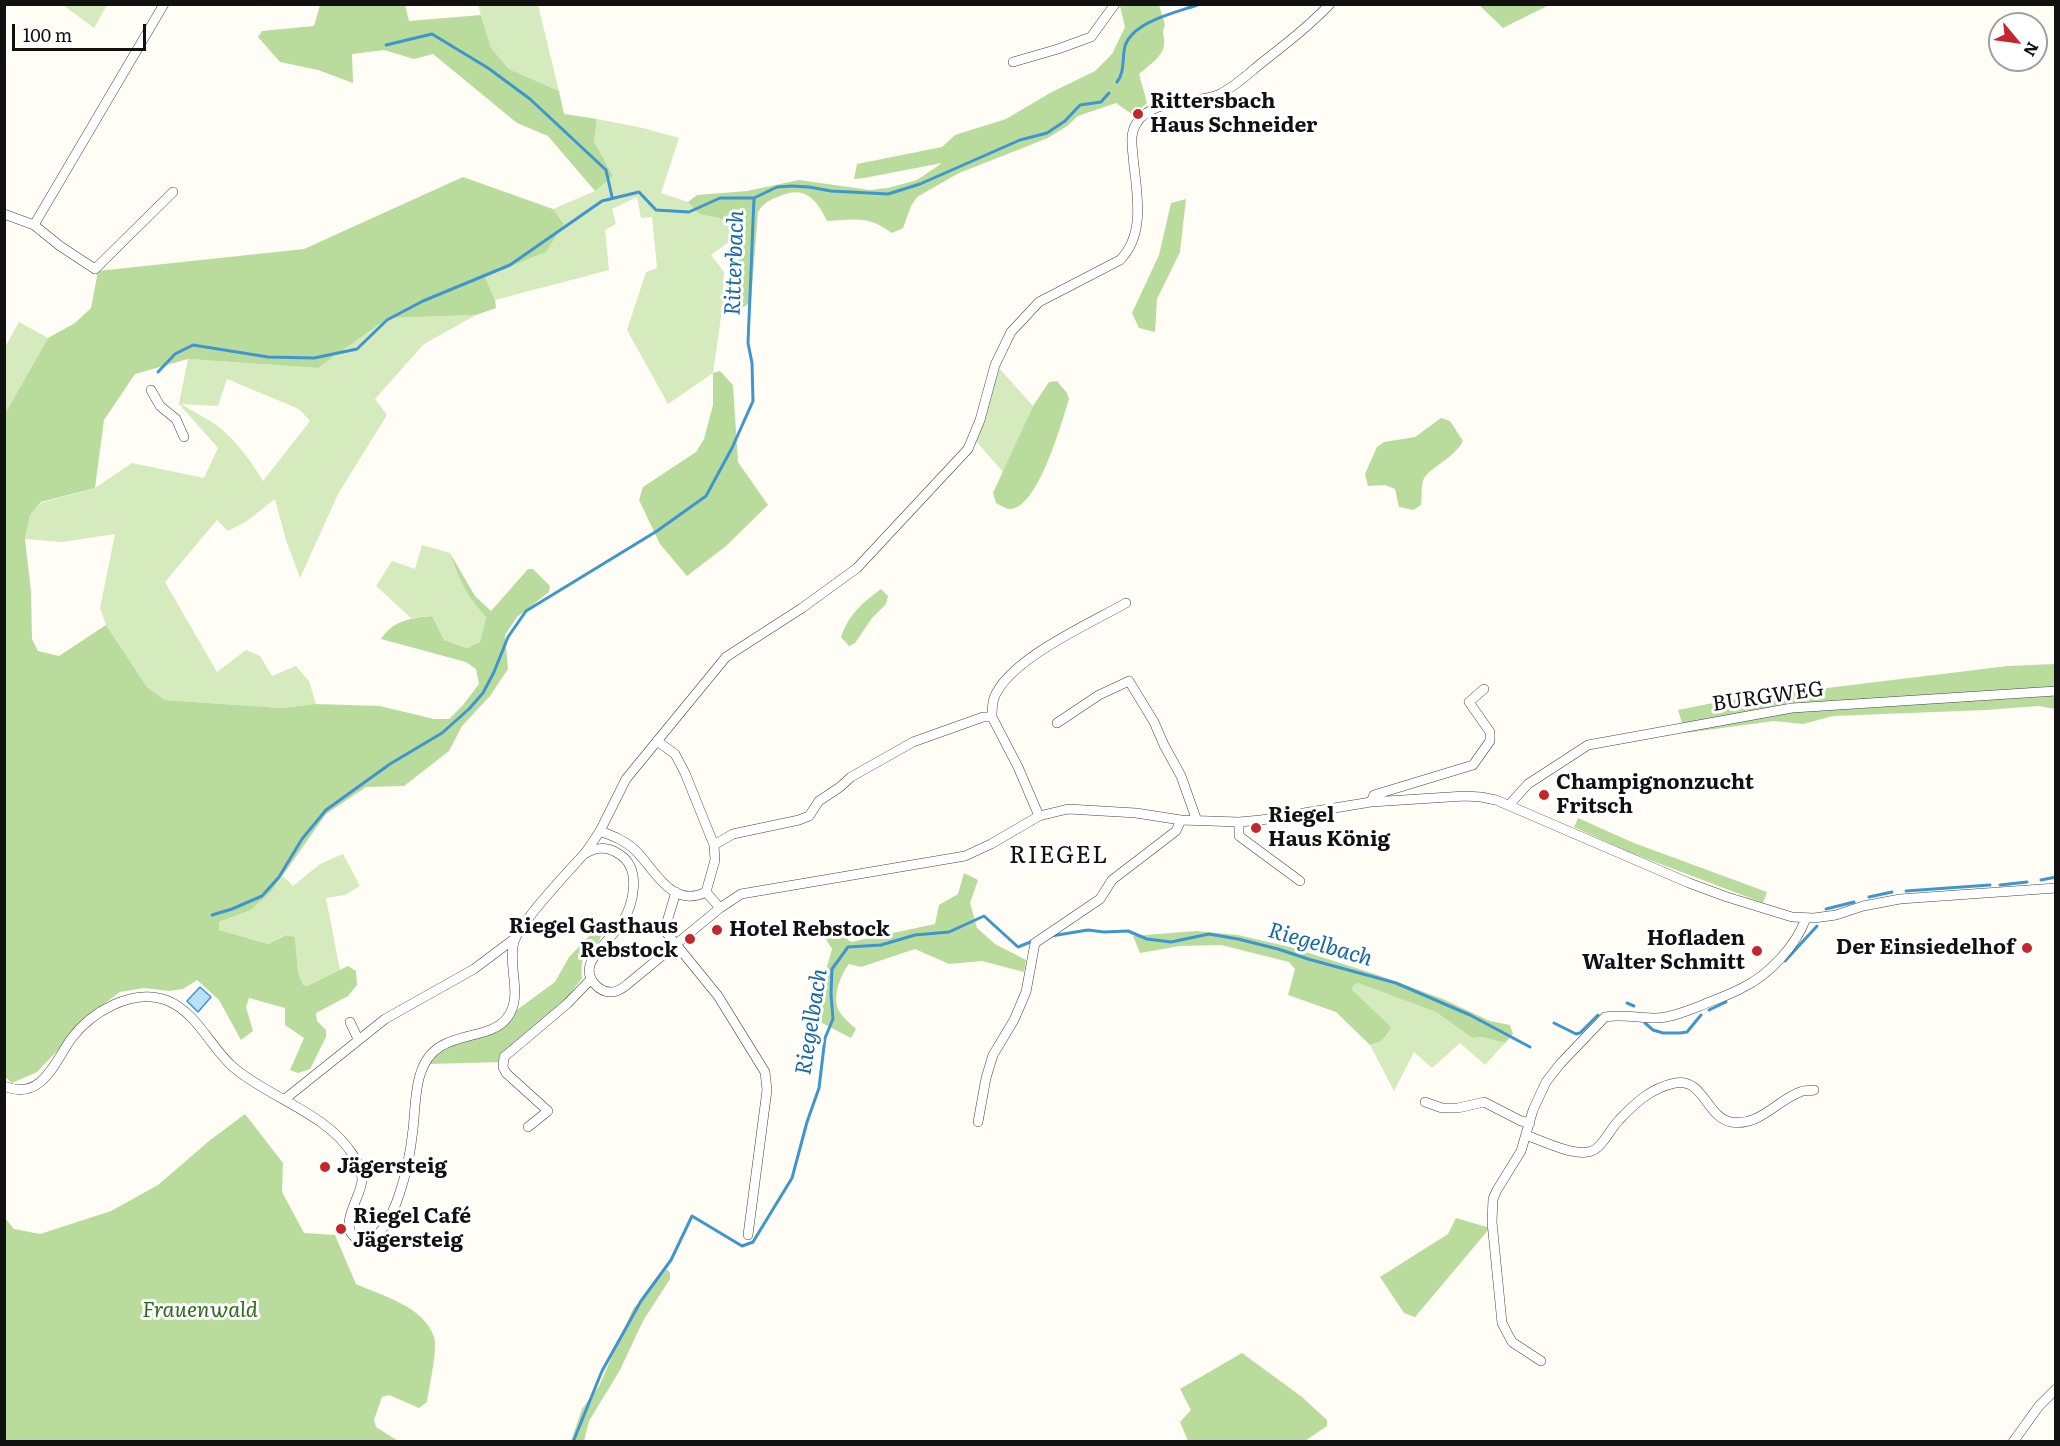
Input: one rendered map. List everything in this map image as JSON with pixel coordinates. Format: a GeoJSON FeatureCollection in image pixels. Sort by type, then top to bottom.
{"type":"FeatureCollection","features":[{"type":"Feature","properties":{"kind":"street"},"geometry":{"type":"LineString","coordinates":[[34,225],[164,4]]}},
{"type":"Feature","properties":{"kind":"street"},"geometry":{"type":"LineString","coordinates":[[1013,62],[1091,37],[1115,4]]}},
{"type":"Feature","properties":{"kind":"street"},"geometry":{"type":"LineString","coordinates":[[285,1099],[385,1019],[474,969],[514,939],[533,913],[584,854],[600,831],[626,779],[726,657],[812,602],[857,568],[954,466],[968,449],[980,420],[987,388],[1000,352],[1011,332],[1039,302],[1120,260],[1127,253],[1134,239],[1138,212],[1132,148],[1132,134],[1136,123],[1143,116],[1166,105],[1222,92],[1257,67],[1330,4]]}},
{"type":"Feature","properties":{"kind":"street"},"geometry":{"type":"LineString","coordinates":[[4,214],[34,225],[60,246],[95,269],[172,192]]}},
{"type":"Feature","properties":{"kind":"street"},"geometry":{"type":"LineString","coordinates":[[151,390],[160,406],[176,419],[184,437]]}},
{"type":"Feature","properties":{"kind":"street"},"geometry":{"type":"LineString","coordinates":[[1039,816],[1014,759],[992,717],[994,697],[1023,662],[1126,603]]}},
{"type":"Feature","properties":{"kind":"street"},"geometry":{"type":"LineString","coordinates":[[1057,723],[1099,695],[1129,681],[1154,722],[1182,776],[1197,821]]}},
{"type":"Feature","properties":{"kind":"street"},"geometry":{"type":"LineString","coordinates":[[1371,802],[1374,795],[1389,789],[1473,765],[1490,741],[1490,732],[1469,702],[1484,689]]}},
{"type":"Feature","properties":{"kind":"street","name":"BURGWEG"},"geometry":{"type":"LineString","coordinates":[[1509,805],[1528,784],[1588,745],[1792,708],[2055,691]]}},
{"type":"Feature","properties":{"kind":"street"},"geometry":{"type":"LineString","coordinates":[[714,845],[734,834],[808,816],[819,801],[851,777],[913,742],[983,717],[992,717]]}},
{"type":"Feature","properties":{"kind":"street"},"geometry":{"type":"LineString","coordinates":[[657,741],[675,754],[714,845],[715,860],[706,892]]}},
{"type":"Feature","properties":{"kind":"street"},"geometry":{"type":"LineString","coordinates":[[584,854],[595,848],[603,848],[615,851],[630,863],[633,883],[627,914],[592,959],[589,973],[591,979],[604,990],[612,992],[621,990],[732,899],[753,891],[896,869],[965,855],[991,844],[1039,816],[1068,809],[1136,813],[1181,820],[1239,822],[1371,802],[1481,797],[1509,805],[1596,845],[1726,897],[1786,916],[1806,918],[1836,915],[1863,906],[1900,899],[2055,888]]}},
{"type":"Feature","properties":{"kind":"street"},"geometry":{"type":"LineString","coordinates":[[978,1122],[986,1078],[993,1055],[1014,1020],[1026,992],[1035,943],[1100,899],[1112,880],[1176,831],[1181,820]]}},
{"type":"Feature","properties":{"kind":"street"},"geometry":{"type":"LineString","coordinates":[[1239,822],[1239,836],[1300,880]]}},
{"type":"Feature","properties":{"kind":"street"},"geometry":{"type":"LineString","coordinates":[[600,831],[617,837],[636,851],[661,882],[676,892],[691,896],[706,892]]}},
{"type":"Feature","properties":{"kind":"street"},"geometry":{"type":"LineString","coordinates":[[676,892],[666,932],[718,996],[765,1072],[768,1090],[748,1235]]}},
{"type":"Feature","properties":{"kind":"street"},"geometry":{"type":"LineString","coordinates":[[706,892],[720,908]]}},
{"type":"Feature","properties":{"kind":"street"},"geometry":{"type":"LineString","coordinates":[[1540,1361],[1512,1342],[1504,1329],[1492,1222],[1493,1199],[1521,1151],[1546,1082],[1605,1017],[1670,1016],[1742,989],[1761,976],[1782,956],[1797,936],[1806,918]]}},
{"type":"Feature","properties":{"kind":"street"},"geometry":{"type":"LineString","coordinates":[[4,1086],[26,1089],[38,1084],[49,1073],[81,1028],[115,1005],[125,1000],[145,997],[166,1000],[179,1007],[197,1023],[231,1065],[248,1079],[285,1099],[340,1139],[355,1157],[362,1172],[362,1180],[350,1214],[349,1228],[358,1240],[365,1242],[371,1240],[385,1226],[398,1197],[413,1132],[419,1076],[424,1065],[431,1055],[450,1042],[500,1025],[513,1007],[516,994],[512,958],[514,939]]}},
{"type":"Feature","properties":{"kind":"street"},"geometry":{"type":"LineString","coordinates":[[528,1127],[548,1111],[506,1073],[503,1067],[504,1057],[567,1004],[591,979]]}},
{"type":"Feature","properties":{"kind":"street"},"geometry":{"type":"LineString","coordinates":[[350,1022],[358,1039]]}},
{"type":"Feature","properties":{"kind":"street"},"geometry":{"type":"LineString","coordinates":[[1526,1135],[1558,1147],[1590,1152],[1599,1147],[1617,1122],[1643,1096],[1675,1083],[1686,1082],[1696,1088],[1724,1120],[1736,1123],[1753,1121],[1802,1091],[1814,1090]]}},
{"type":"Feature","properties":{"kind":"street"},"geometry":{"type":"LineString","coordinates":[[1425,1102],[1436,1107],[1467,1108],[1484,1102],[1521,1121],[1530,1123]]}},
{"type":"Feature","properties":{"kind":"street"},"geometry":{"type":"LineString","coordinates":[[2013,1442],[2019,1430],[2055,1389]]}},
{"type":"Feature","properties":{"kind":"green space"},"geometry":{"type":"Polygon","coordinates":[[[63,5],[107,5],[94,28],[63,5]]]}},
{"type":"Feature","properties":{"kind":"green space"},"geometry":{"type":"Polygon","coordinates":[[[320,5],[405,5],[409,21],[481,15],[491,48],[509,69],[559,91],[564,114],[597,119],[594,141],[613,176],[595,191],[548,136],[517,123],[433,54],[414,59],[384,50],[352,54],[353,83],[318,70],[280,62],[258,37],[262,31],[314,26],[320,5]]]}},
{"type":"Feature","properties":{"kind":"green space"},"geometry":{"type":"Polygon","coordinates":[[[478,5],[538,5],[559,91],[509,69],[491,48],[478,5]]]}},
{"type":"Feature","properties":{"kind":"green space"},"geometry":{"type":"Polygon","coordinates":[[[1159,5],[1165,25],[1161,53],[1139,74],[1147,103],[1133,115],[1116,103],[1078,116],[1048,138],[959,173],[917,197],[903,228],[892,233],[868,221],[827,221],[809,196],[796,192],[770,200],[758,212],[751,302],[742,308],[737,236],[731,225],[719,218],[699,214],[688,202],[697,195],[747,191],[799,180],[870,190],[917,180],[942,163],[854,179],[857,164],[942,147],[955,135],[1006,119],[1050,93],[1095,71],[1112,54],[1125,27],[1120,6],[1159,5]]]}},
{"type":"Feature","properties":{"kind":"green space"},"geometry":{"type":"Polygon","coordinates":[[[1479,5],[1549,5],[1503,28],[1479,5]]]}},
{"type":"Feature","properties":{"kind":"green space"},"geometry":{"type":"Polygon","coordinates":[[[597,119],[679,138],[661,193],[688,202],[699,214],[719,218],[731,225],[737,236],[711,255],[724,272],[723,303],[713,373],[668,404],[627,330],[646,272],[657,268],[652,217],[641,218],[637,197],[612,209],[616,224],[605,230],[609,270],[495,300],[485,277],[546,252],[564,224],[553,209],[595,191],[613,176],[594,141],[597,119]]]}},
{"type":"Feature","properties":{"kind":"green space"},"geometry":{"type":"Polygon","coordinates":[[[463,177],[553,209],[564,224],[546,252],[485,277],[496,308],[476,315],[388,318],[318,368],[188,359],[135,374],[104,420],[95,488],[41,502],[30,515],[25,539],[31,591],[32,639],[38,651],[59,656],[106,625],[147,687],[165,700],[281,708],[316,704],[380,706],[434,719],[449,719],[479,684],[476,669],[466,662],[381,639],[391,628],[403,621],[432,616],[444,640],[467,648],[480,642],[486,617],[464,588],[450,553],[475,596],[491,611],[528,569],[533,569],[550,586],[549,592],[517,617],[505,635],[508,669],[490,696],[462,726],[449,751],[404,786],[366,787],[326,814],[271,892],[251,910],[219,922],[219,930],[268,944],[286,935],[295,937],[298,972],[303,985],[307,986],[348,966],[356,971],[357,985],[348,996],[316,1013],[317,1021],[326,1030],[326,1037],[310,1069],[298,1073],[290,1070],[304,1038],[285,1025],[285,1008],[249,998],[246,1007],[253,1031],[241,1040],[219,1000],[197,980],[183,989],[169,991],[144,988],[120,992],[96,1010],[37,1072],[12,1083],[5,1077],[4,416],[48,338],[75,323],[91,308],[98,271],[304,249],[463,177]]]}},
{"type":"Feature","properties":{"kind":"green space"},"geometry":{"type":"Polygon","coordinates":[[[1186,199],[1180,252],[1157,299],[1155,332],[1139,328],[1132,313],[1159,255],[1171,203],[1186,199]]]}},
{"type":"Feature","properties":{"kind":"green space"},"geometry":{"type":"Polygon","coordinates":[[[476,315],[424,344],[375,399],[387,415],[338,494],[300,578],[286,540],[275,499],[247,521],[228,531],[217,520],[165,582],[217,672],[246,650],[260,656],[272,676],[296,666],[309,681],[316,704],[281,708],[165,700],[147,687],[106,625],[100,608],[115,534],[62,542],[25,539],[30,515],[41,503],[95,488],[132,463],[204,478],[218,448],[179,404],[188,359],[318,368],[388,318],[476,315]],[[227,379],[218,406],[181,404],[225,432],[246,455],[263,481],[310,421],[299,409],[227,379]]]}},
{"type":"Feature","properties":{"kind":"green space"},"geometry":{"type":"Polygon","coordinates":[[[19,322],[48,338],[5,416],[5,347],[19,322]]]}},
{"type":"Feature","properties":{"kind":"green space"},"geometry":{"type":"Polygon","coordinates":[[[998,367],[1033,406],[1003,472],[976,441],[998,367]]]}},
{"type":"Feature","properties":{"kind":"green space"},"geometry":{"type":"Polygon","coordinates":[[[720,371],[733,385],[738,462],[768,505],[726,546],[687,576],[660,544],[639,500],[643,487],[696,452],[704,439],[713,405],[713,373],[720,371]]]}},
{"type":"Feature","properties":{"kind":"green space"},"geometry":{"type":"Polygon","coordinates":[[[1057,381],[1069,399],[1055,444],[1030,495],[1020,505],[1006,508],[996,503],[993,493],[1033,406],[1049,382],[1057,381]]]}},
{"type":"Feature","properties":{"kind":"green space"},"geometry":{"type":"Polygon","coordinates":[[[1441,418],[1450,421],[1463,441],[1454,453],[1425,476],[1422,484],[1421,505],[1413,510],[1399,507],[1395,489],[1385,485],[1368,486],[1365,474],[1377,447],[1384,442],[1415,437],[1441,418]]]}},
{"type":"Feature","properties":{"kind":"green space"},"geometry":{"type":"Polygon","coordinates":[[[422,545],[450,553],[464,588],[486,617],[480,642],[468,648],[444,640],[432,616],[411,618],[376,586],[392,561],[415,569],[422,545]]]}},
{"type":"Feature","properties":{"kind":"green space"},"geometry":{"type":"Polygon","coordinates":[[[881,589],[888,596],[886,604],[872,618],[855,643],[849,646],[841,637],[848,622],[862,604],[881,589]]]}},
{"type":"Feature","properties":{"kind":"green space"},"geometry":{"type":"Polygon","coordinates":[[[2055,664],[2055,709],[2039,706],[1833,716],[1803,724],[1774,721],[1685,733],[1678,710],[1728,700],[2008,666],[2055,664]]]}},
{"type":"Feature","properties":{"kind":"green space"},"geometry":{"type":"Polygon","coordinates":[[[1578,818],[1634,843],[1767,892],[1763,903],[1629,852],[1574,827],[1578,818]]]}},
{"type":"Feature","properties":{"kind":"green space"},"geometry":{"type":"Polygon","coordinates":[[[343,854],[360,886],[345,895],[326,898],[340,970],[307,986],[303,985],[298,972],[295,937],[285,935],[268,944],[219,930],[219,922],[251,910],[271,892],[283,876],[293,886],[320,864],[343,854]]]}},
{"type":"Feature","properties":{"kind":"green space"},"geometry":{"type":"Polygon","coordinates":[[[964,873],[978,880],[970,903],[977,928],[995,944],[1026,960],[1024,972],[982,961],[949,964],[915,949],[861,967],[849,964],[840,980],[836,1000],[841,1014],[856,1029],[851,1038],[820,1022],[809,1030],[832,949],[824,936],[832,927],[851,942],[935,924],[939,905],[958,894],[964,873]]]}},
{"type":"Feature","properties":{"kind":"green space"},"geometry":{"type":"Polygon","coordinates":[[[597,928],[602,932],[600,939],[583,959],[582,978],[564,1002],[502,1062],[429,1064],[441,1052],[461,1042],[497,1032],[507,1025],[514,1012],[555,982],[569,957],[597,928]]]}},
{"type":"Feature","properties":{"kind":"green space"},"geometry":{"type":"Polygon","coordinates":[[[1196,931],[1238,935],[1290,947],[1378,975],[1443,999],[1490,1021],[1510,1025],[1513,1034],[1505,1043],[1482,1037],[1472,1038],[1436,1012],[1358,983],[1353,986],[1352,990],[1391,1027],[1383,1039],[1370,1045],[1336,1012],[1288,995],[1295,969],[1289,962],[1221,945],[1180,946],[1140,953],[1133,936],[1196,931]]]}},
{"type":"Feature","properties":{"kind":"green space"},"geometry":{"type":"Polygon","coordinates":[[[1358,983],[1436,1012],[1472,1038],[1482,1037],[1505,1043],[1485,1065],[1460,1043],[1432,1068],[1414,1052],[1394,1091],[1370,1045],[1376,1044],[1388,1034],[1352,990],[1353,986],[1358,983]]]}},
{"type":"Feature","properties":{"kind":"green space","name":"Frauenwald"},"geometry":{"type":"Polygon","coordinates":[[[245,1114],[283,1163],[282,1192],[304,1233],[335,1235],[356,1284],[401,1303],[421,1317],[429,1326],[434,1337],[435,1350],[427,1402],[419,1408],[389,1395],[382,1397],[374,1420],[376,1427],[398,1441],[5,1441],[5,1218],[14,1229],[40,1234],[111,1211],[158,1185],[209,1141],[245,1114]]]}},
{"type":"Feature","properties":{"kind":"green space"},"geometry":{"type":"Polygon","coordinates":[[[1456,1218],[1490,1228],[1415,1317],[1404,1313],[1380,1277],[1448,1234],[1456,1218]]]}},
{"type":"Feature","properties":{"kind":"green space"},"geometry":{"type":"Polygon","coordinates":[[[667,1269],[670,1279],[643,1321],[620,1370],[589,1421],[584,1441],[571,1441],[582,1409],[599,1386],[633,1309],[667,1269]]]}},
{"type":"Feature","properties":{"kind":"green space"},"geometry":{"type":"Polygon","coordinates":[[[1242,1353],[1302,1397],[1327,1420],[1327,1426],[1305,1441],[1188,1441],[1180,1422],[1191,1410],[1180,1389],[1242,1353]]]}},
{"type":"Feature","properties":{"kind":"water"},"geometry":{"type":"Polygon","coordinates":[[[200,987],[211,997],[198,1012],[187,1001],[200,987]]]}},
{"type":"Feature","properties":{"kind":"waterway"},"geometry":{"type":"LineString","coordinates":[[1117,82],[1120,78],[1125,46],[1137,30],[1169,14],[1200,4]]}},
{"type":"Feature","properties":{"kind":"waterway"},"geometry":{"type":"LineString","coordinates":[[386,45],[432,34],[488,68],[530,99],[606,170],[612,197]]}},
{"type":"Feature","properties":{"kind":"waterway","name":"Ritterbach"},"geometry":{"type":"LineString","coordinates":[[212,915],[262,896],[279,877],[302,839],[326,810],[390,764],[442,733],[469,709],[483,693],[508,637],[526,611],[657,531],[706,496],[732,448],[753,401],[752,363],[748,343],[754,198],[777,187],[792,186],[888,194],[920,184],[1020,140],[1047,133],[1065,121],[1080,105],[1101,102],[1109,93]]}},
{"type":"Feature","properties":{"kind":"waterway"},"geometry":{"type":"LineString","coordinates":[[158,372],[175,354],[193,345],[268,357],[314,358],[357,349],[387,320],[423,301],[510,265],[602,201],[639,192],[656,210],[689,212],[720,198],[753,198]]}},
{"type":"Feature","properties":{"kind":"waterway"},"geometry":{"type":"LineString","coordinates":[[2041,880],[2056,877]]}},
{"type":"Feature","properties":{"kind":"waterway"},"geometry":{"type":"LineString","coordinates":[[2000,885],[2027,882]]}},
{"type":"Feature","properties":{"kind":"waterway"},"geometry":{"type":"LineString","coordinates":[[1906,891],[1990,885]]}},
{"type":"Feature","properties":{"kind":"waterway"},"geometry":{"type":"LineString","coordinates":[[1869,897],[1892,892]]}},
{"type":"Feature","properties":{"kind":"waterway"},"geometry":{"type":"LineString","coordinates":[[1826,909],[1854,902]]}},
{"type":"Feature","properties":{"kind":"waterway","name":"Riegelbach"},"geometry":{"type":"LineString","coordinates":[[573,1442],[602,1371],[641,1301],[671,1260],[692,1216],[742,1246],[753,1242],[792,1178],[819,1088],[825,1038],[833,1019],[832,969],[848,947],[881,945],[915,935],[949,932],[984,916],[1018,947],[1033,941]]}},
{"type":"Feature","properties":{"kind":"waterway"},"geometry":{"type":"LineString","coordinates":[[1785,961],[1817,926]]}},
{"type":"Feature","properties":{"kind":"waterway","name":"Riegelbach"},"geometry":{"type":"LineString","coordinates":[[1051,936],[1088,930],[1128,931],[1147,939],[1171,942],[1209,934],[1238,939],[1396,983],[1470,1015],[1530,1047]]}},
{"type":"Feature","properties":{"kind":"waterway"},"geometry":{"type":"LineString","coordinates":[[1709,1010],[1726,1002]]}},
{"type":"Feature","properties":{"kind":"waterway"},"geometry":{"type":"LineString","coordinates":[[1627,1003],[1634,1006]]}},
{"type":"Feature","properties":{"kind":"waterway"},"geometry":{"type":"LineString","coordinates":[[1554,1023],[1576,1034],[1580,1033],[1598,1015]]}},
{"type":"Feature","properties":{"kind":"waterway"},"geometry":{"type":"LineString","coordinates":[[1645,1023],[1653,1030],[1663,1033],[1680,1033],[1687,1032],[1701,1015]]}},
{"type":"Feature","properties":{"kind":"place","name":"Rittersbach Haus Schneider"},"geometry":{"type":"Point","coordinates":[1138,114]}},
{"type":"Feature","properties":{"kind":"place","name":"Champignonzucht Fritsch"},"geometry":{"type":"Point","coordinates":[1544,795]}},
{"type":"Feature","properties":{"kind":"place","name":"Riegel Haus König"},"geometry":{"type":"Point","coordinates":[1256,828]}},
{"type":"Feature","properties":{"kind":"place","name":"Hotel Rebstock"},"geometry":{"type":"Point","coordinates":[717,930]}},
{"type":"Feature","properties":{"kind":"place","name":"Riegel Gasthaus Rebstock"},"geometry":{"type":"Point","coordinates":[690,939]}},
{"type":"Feature","properties":{"kind":"place","name":"Der Einsiedelhof"},"geometry":{"type":"Point","coordinates":[2027,948]}},
{"type":"Feature","properties":{"kind":"place","name":"Hofladen Walter Schmitt"},"geometry":{"type":"Point","coordinates":[1757,951]}},
{"type":"Feature","properties":{"kind":"place","name":"Jägersteig"},"geometry":{"type":"Point","coordinates":[325,1167]}},
{"type":"Feature","properties":{"kind":"place","name":"Riegel Café Jägersteig"},"geometry":{"type":"Point","coordinates":[341,1229]}},
{"type":"Feature","properties":{"kind":"district","name":"RIEGEL"},"geometry":{"type":"Point","coordinates":[1059,856]}}]}
